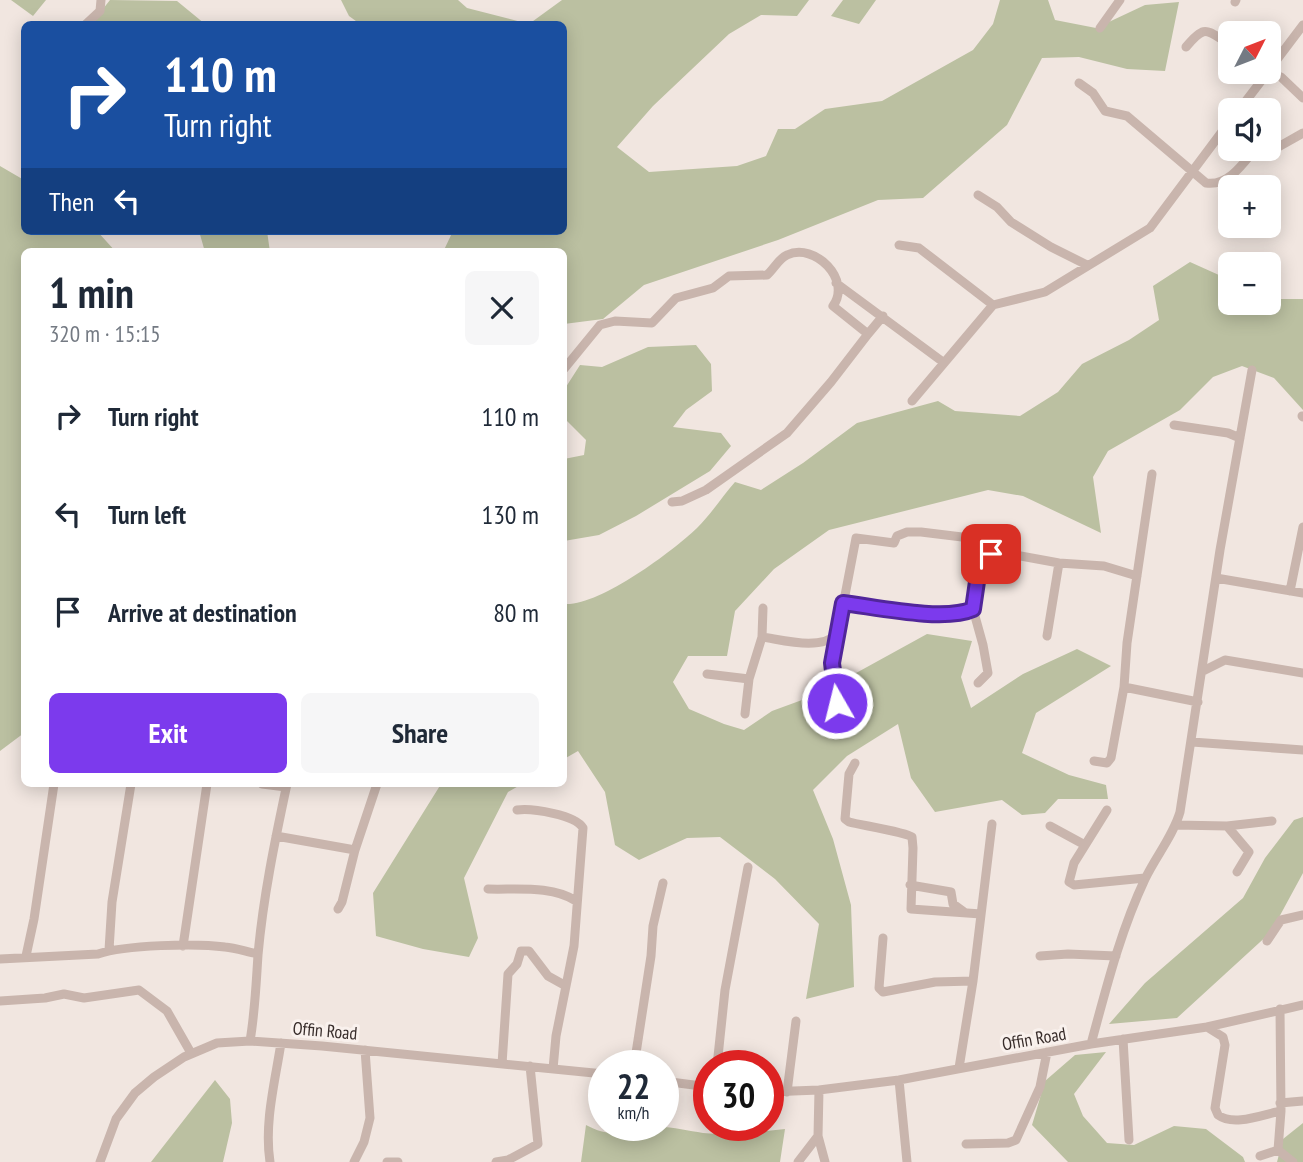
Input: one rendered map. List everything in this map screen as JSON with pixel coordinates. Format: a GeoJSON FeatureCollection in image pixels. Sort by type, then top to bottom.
{"type":"FeatureCollection","features":[{"type":"Feature","properties":{"kind":"street"},"geometry":{"type":"LineString","coordinates":[[89,21],[100,11],[101,0]]}},
{"type":"Feature","properties":{"kind":"street"},"geometry":{"type":"LineString","coordinates":[[1100,27],[1121,0]]}},
{"type":"Feature","properties":{"kind":"street"},"geometry":{"type":"LineString","coordinates":[[1281,54],[1303,25]]}},
{"type":"Feature","properties":{"kind":"street"},"geometry":{"type":"LineString","coordinates":[[1186,47],[1204,30],[1218,38]]}},
{"type":"Feature","properties":{"kind":"street"},"geometry":{"type":"LineString","coordinates":[[1281,77],[1303,98]]}},
{"type":"Feature","properties":{"kind":"street"},"geometry":{"type":"LineString","coordinates":[[1079,83],[1094,93],[1105,111],[1126,116],[1206,183],[1215,184],[1239,169],[1251,154],[1264,155],[1303,133]]}},
{"type":"Feature","properties":{"kind":"street"},"geometry":{"type":"LineString","coordinates":[[1247,98],[1258,84]]}},
{"type":"Feature","properties":{"kind":"street"},"geometry":{"type":"LineString","coordinates":[[912,401],[993,305],[1045,292],[1150,228],[1218,137]]}},
{"type":"Feature","properties":{"kind":"street"},"geometry":{"type":"LineString","coordinates":[[978,195],[997,207],[1012,222],[1051,247],[1087,265]]}},
{"type":"Feature","properties":{"kind":"street"},"geometry":{"type":"LineString","coordinates":[[899,245],[919,248],[993,305]]}},
{"type":"Feature","properties":{"kind":"street"},"geometry":{"type":"LineString","coordinates":[[567,365],[600,325],[615,321],[652,323],[676,298],[713,288],[734,275],[767,275],[784,256],[793,253],[809,252],[830,267],[834,272],[839,293],[833,306],[867,334]]}},
{"type":"Feature","properties":{"kind":"street"},"geometry":{"type":"LineString","coordinates":[[836,283],[943,362]]}},
{"type":"Feature","properties":{"kind":"street"},"geometry":{"type":"LineString","coordinates":[[672,502],[682,501],[706,489],[788,433],[883,316]]}},
{"type":"Feature","properties":{"kind":"street"},"geometry":{"type":"LineString","coordinates":[[1091,1044],[1115,956],[1145,878],[1181,812],[1216,578],[1252,370]]}},
{"type":"Feature","properties":{"kind":"street"},"geometry":{"type":"LineString","coordinates":[[1174,425],[1228,433],[1240,438]]}},
{"type":"Feature","properties":{"kind":"street"},"geometry":{"type":"LineString","coordinates":[[1094,761],[1110,761],[1124,687],[1127,643],[1152,474]]}},
{"type":"Feature","properties":{"kind":"street"},"geometry":{"type":"LineString","coordinates":[[1290,591],[1303,527]]}},
{"type":"Feature","properties":{"kind":"street"},"geometry":{"type":"LineString","coordinates":[[843,723],[833,682],[832,663],[854,542],[859,537],[894,543],[897,536],[907,532],[942,533],[985,543],[999,552],[1059,563],[1104,566],[1137,576]]}},
{"type":"Feature","properties":{"kind":"street"},"geometry":{"type":"LineString","coordinates":[[978,683],[988,673],[984,645],[973,609],[980,561],[986,555],[999,552]]}},
{"type":"Feature","properties":{"kind":"street"},"geometry":{"type":"LineString","coordinates":[[1047,636],[1059,563]]}},
{"type":"Feature","properties":{"kind":"street"},"geometry":{"type":"LineString","coordinates":[[1216,578],[1303,593]]}},
{"type":"Feature","properties":{"kind":"street"},"geometry":{"type":"LineString","coordinates":[[843,603],[938,614],[962,614],[973,609]]}},
{"type":"Feature","properties":{"kind":"street"},"geometry":{"type":"LineString","coordinates":[[745,714],[749,680],[762,637],[763,608]]}},
{"type":"Feature","properties":{"kind":"street"},"geometry":{"type":"LineString","coordinates":[[762,637],[816,643],[830,640],[838,633]]}},
{"type":"Feature","properties":{"kind":"street"},"geometry":{"type":"LineString","coordinates":[[1203,671],[1225,660],[1303,673]]}},
{"type":"Feature","properties":{"kind":"street"},"geometry":{"type":"LineString","coordinates":[[707,674],[749,680]]}},
{"type":"Feature","properties":{"kind":"street"},"geometry":{"type":"LineString","coordinates":[[1124,687],[1198,702]]}},
{"type":"Feature","properties":{"kind":"street"},"geometry":{"type":"LineString","coordinates":[[1192,741],[1303,750]]}},
{"type":"Feature","properties":{"kind":"street"},"geometry":{"type":"LineString","coordinates":[[855,763],[849,774],[845,818],[849,822],[888,832],[907,833],[912,837],[914,848],[911,909],[981,914]]}},
{"type":"Feature","properties":{"kind":"street"},"geometry":{"type":"LineString","coordinates":[[26,956],[54,787]]}},
{"type":"Feature","properties":{"kind":"street"},"geometry":{"type":"LineString","coordinates":[[109,950],[112,902],[131,787]]}},
{"type":"Feature","properties":{"kind":"street"},"geometry":{"type":"LineString","coordinates":[[183,946],[207,787]]}},
{"type":"Feature","properties":{"kind":"street"},"geometry":{"type":"LineString","coordinates":[[250,1041],[257,993],[258,954],[286,787]]}},
{"type":"Feature","properties":{"kind":"street"},"geometry":{"type":"LineString","coordinates":[[338,909],[376,787]]}},
{"type":"Feature","properties":{"kind":"street"},"geometry":{"type":"LineString","coordinates":[[517,810],[541,810],[582,824],[574,946],[556,1036],[553,1069]]}},
{"type":"Feature","properties":{"kind":"street"},"geometry":{"type":"LineString","coordinates":[[1107,810],[1074,863],[1069,879],[1071,884],[1145,878]]}},
{"type":"Feature","properties":{"kind":"street"},"geometry":{"type":"LineString","coordinates":[[1176,825],[1227,826],[1272,821]]}},
{"type":"Feature","properties":{"kind":"street"},"geometry":{"type":"LineString","coordinates":[[960,1068],[992,824]]}},
{"type":"Feature","properties":{"kind":"street"},"geometry":{"type":"LineString","coordinates":[[1050,826],[1085,845]]}},
{"type":"Feature","properties":{"kind":"street"},"geometry":{"type":"LineString","coordinates":[[1227,826],[1249,852],[1237,872]]}},
{"type":"Feature","properties":{"kind":"street"},"geometry":{"type":"LineString","coordinates":[[276,836],[355,850]]}},
{"type":"Feature","properties":{"kind":"street"},"geometry":{"type":"LineString","coordinates":[[719,1050],[725,990],[748,867]]}},
{"type":"Feature","properties":{"kind":"street"},"geometry":{"type":"LineString","coordinates":[[636,1050],[653,926],[663,883]]}},
{"type":"Feature","properties":{"kind":"street"},"geometry":{"type":"LineString","coordinates":[[911,885],[951,892],[953,904],[964,912]]}},
{"type":"Feature","properties":{"kind":"street"},"geometry":{"type":"LineString","coordinates":[[488,889],[546,892],[570,897],[576,901]]}},
{"type":"Feature","properties":{"kind":"street"},"geometry":{"type":"LineString","coordinates":[[1267,941],[1281,920],[1303,915]]}},
{"type":"Feature","properties":{"kind":"street"},"geometry":{"type":"LineString","coordinates":[[883,938],[879,988],[883,992],[935,982],[973,981]]}},
{"type":"Feature","properties":{"kind":"street"},"geometry":{"type":"LineString","coordinates":[[0,959],[183,946],[228,947],[258,954]]}},
{"type":"Feature","properties":{"kind":"street"},"geometry":{"type":"LineString","coordinates":[[502,1064],[508,974],[517,964],[520,952],[529,951],[548,976],[566,986]]}},
{"type":"Feature","properties":{"kind":"street"},"geometry":{"type":"LineString","coordinates":[[1040,956],[1115,956]]}},
{"type":"Feature","properties":{"kind":"street"},"geometry":{"type":"LineString","coordinates":[[0,1001],[64,994],[84,998],[139,990],[167,1011],[191,1053]]}},
{"type":"Feature","properties":{"kind":"street","name":"Offin Road"},"geometry":{"type":"LineString","coordinates":[[784,1092],[899,1080],[1091,1044],[1208,1027],[1303,1005]]}},
{"type":"Feature","properties":{"kind":"street"},"geometry":{"type":"LineString","coordinates":[[1278,1150],[1281,1107],[1280,1009]]}},
{"type":"Feature","properties":{"kind":"street"},"geometry":{"type":"LineString","coordinates":[[788,1092],[796,1021]]}},
{"type":"Feature","properties":{"kind":"street"},"geometry":{"type":"LineString","coordinates":[[1208,1027],[1223,1037],[1225,1045],[1215,1108],[1223,1119],[1249,1118],[1303,1101]]}},
{"type":"Feature","properties":{"kind":"street"},"geometry":{"type":"LineString","coordinates":[[1123,1039],[1129,1140]]}},
{"type":"Feature","properties":{"kind":"street","name":"Offin Road"},"geometry":{"type":"LineString","coordinates":[[100,1162],[116,1119],[128,1101],[154,1077],[191,1053],[217,1043],[281,1043],[588,1072]]}},
{"type":"Feature","properties":{"kind":"street"},"geometry":{"type":"LineString","coordinates":[[270,1162],[269,1121],[281,1043]]}},
{"type":"Feature","properties":{"kind":"street"},"geometry":{"type":"LineString","coordinates":[[354,1162],[364,1142],[370,1118],[365,1050]]}},
{"type":"Feature","properties":{"kind":"street"},"geometry":{"type":"LineString","coordinates":[[966,1144],[1008,1143],[1016,1140],[1040,1087],[1047,1052]]}},
{"type":"Feature","properties":{"kind":"street"},"geometry":{"type":"LineString","coordinates":[[496,1162],[508,1161],[538,1144],[530,1066]]}},
{"type":"Feature","properties":{"kind":"street"},"geometry":{"type":"LineString","coordinates":[[899,1080],[906,1162]]}},
{"type":"Feature","properties":{"kind":"street"},"geometry":{"type":"LineString","coordinates":[[819,1090],[818,1136],[825,1162]]}},
{"type":"Feature","properties":{"kind":"street"},"geometry":{"type":"LineString","coordinates":[[798,1162],[818,1136]]}},
{"type":"Feature","properties":{"kind":"street"},"geometry":{"type":"LineString","coordinates":[[1261,1156],[1278,1150]]}},
{"type":"Feature","properties":{"kind":"street"},"geometry":{"type":"LineString","coordinates":[[1278,1150],[1293,1162]]}},
{"type":"Feature","properties":{"kind":"street"},"geometry":{"type":"LineString","coordinates":[[387,1162],[398,1162]]}},
{"type":"Feature","properties":{"kind":"green space"},"geometry":{"type":"Polygon","coordinates":[[[11,0],[46,0],[33,16],[11,0]]]}},
{"type":"Feature","properties":{"kind":"green space"},"geometry":{"type":"Polygon","coordinates":[[[110,0],[177,1],[201,21],[93,21],[110,0]]]}},
{"type":"Feature","properties":{"kind":"green space"},"geometry":{"type":"Polygon","coordinates":[[[341,0],[458,0],[467,8],[517,21],[356,21],[349,16],[341,0]]]}},
{"type":"Feature","properties":{"kind":"green space"},"geometry":{"type":"Polygon","coordinates":[[[562,0],[809,0],[797,16],[761,15],[729,34],[653,106],[617,147],[649,172],[737,166],[766,156],[778,129],[795,129],[825,109],[882,101],[973,50],[993,24],[1000,0],[1048,0],[1055,20],[1096,28],[1145,5],[1179,2],[1165,71],[1127,69],[1079,57],[1042,58],[1007,125],[923,198],[878,200],[778,240],[644,285],[603,319],[567,324],[567,248],[445,248],[451,235],[567,235],[567,21],[533,21],[562,0]]]}},
{"type":"Feature","properties":{"kind":"green space"},"geometry":{"type":"Polygon","coordinates":[[[843,0],[876,0],[859,24],[831,16],[843,0]]]}},
{"type":"Feature","properties":{"kind":"green space"},"geometry":{"type":"Polygon","coordinates":[[[0,166],[21,178],[21,235],[101,235],[112,248],[21,248],[21,735],[0,751],[0,166]]]}},
{"type":"Feature","properties":{"kind":"green space"},"geometry":{"type":"Polygon","coordinates":[[[200,235],[268,235],[269,248],[204,248],[200,235]]]}},
{"type":"Feature","properties":{"kind":"green space"},"geometry":{"type":"Polygon","coordinates":[[[1190,262],[1218,275],[1218,315],[1281,315],[1281,299],[1303,299],[1303,410],[1274,378],[1242,366],[1213,377],[1180,410],[1108,451],[1093,477],[1101,533],[1023,496],[988,490],[829,530],[774,569],[735,611],[727,656],[688,656],[673,682],[689,709],[744,730],[772,711],[847,678],[927,634],[972,641],[961,677],[971,708],[1023,674],[1077,649],[1111,666],[1036,713],[1022,753],[1069,775],[1106,785],[1108,799],[1058,799],[1045,813],[1022,815],[1002,800],[935,812],[911,778],[898,724],[847,756],[813,790],[833,839],[851,905],[854,987],[806,999],[819,924],[775,879],[720,837],[687,838],[639,860],[615,845],[605,792],[578,751],[567,757],[567,604],[596,597],[653,563],[697,528],[735,482],[761,490],[857,423],[938,401],[955,411],[1020,416],[1058,392],[1082,364],[1129,340],[1159,320],[1153,286],[1190,262]]]}},
{"type":"Feature","properties":{"kind":"green space"},"geometry":{"type":"Polygon","coordinates":[[[696,345],[711,364],[712,391],[686,410],[673,427],[721,433],[731,446],[710,471],[636,516],[599,535],[567,540],[567,458],[584,455],[586,440],[567,421],[567,385],[580,365],[602,367],[648,347],[696,345]]]}},
{"type":"Feature","properties":{"kind":"green space"},"geometry":{"type":"Polygon","coordinates":[[[439,787],[517,787],[508,792],[464,878],[478,938],[469,957],[423,949],[376,936],[373,893],[439,787]]]}},
{"type":"Feature","properties":{"kind":"green space"},"geometry":{"type":"Polygon","coordinates":[[[1303,817],[1303,873],[1271,932],[1177,1018],[1109,1024],[1145,983],[1243,898],[1265,858],[1294,820],[1303,817]]]}},
{"type":"Feature","properties":{"kind":"green space"},"geometry":{"type":"Polygon","coordinates":[[[1106,1052],[1074,1094],[1083,1116],[1107,1143],[1134,1145],[1174,1126],[1206,1129],[1243,1157],[1245,1162],[1068,1162],[1032,1125],[1045,1081],[1075,1055],[1106,1052]]]}},
{"type":"Feature","properties":{"kind":"green space"},"geometry":{"type":"Polygon","coordinates":[[[215,1080],[230,1099],[232,1123],[223,1162],[151,1162],[215,1080]]]}},
{"type":"Feature","properties":{"kind":"green space"},"geometry":{"type":"Polygon","coordinates":[[[1303,1123],[1303,1162],[1277,1162],[1283,1139],[1303,1123]]]}},
{"type":"Feature","properties":{"kind":"green space"},"geometry":{"type":"Polygon","coordinates":[[[586,1125],[588,1141],[679,1141],[679,1129],[693,1131],[693,1141],[783,1141],[780,1162],[581,1162],[586,1125]]]}},
{"type":"Feature","properties":{"kind":"route"},"geometry":{"type":"LineString","coordinates":[[837,703],[832,663],[843,603],[938,614],[962,614],[973,609],[980,561],[991,554]]}}]}
